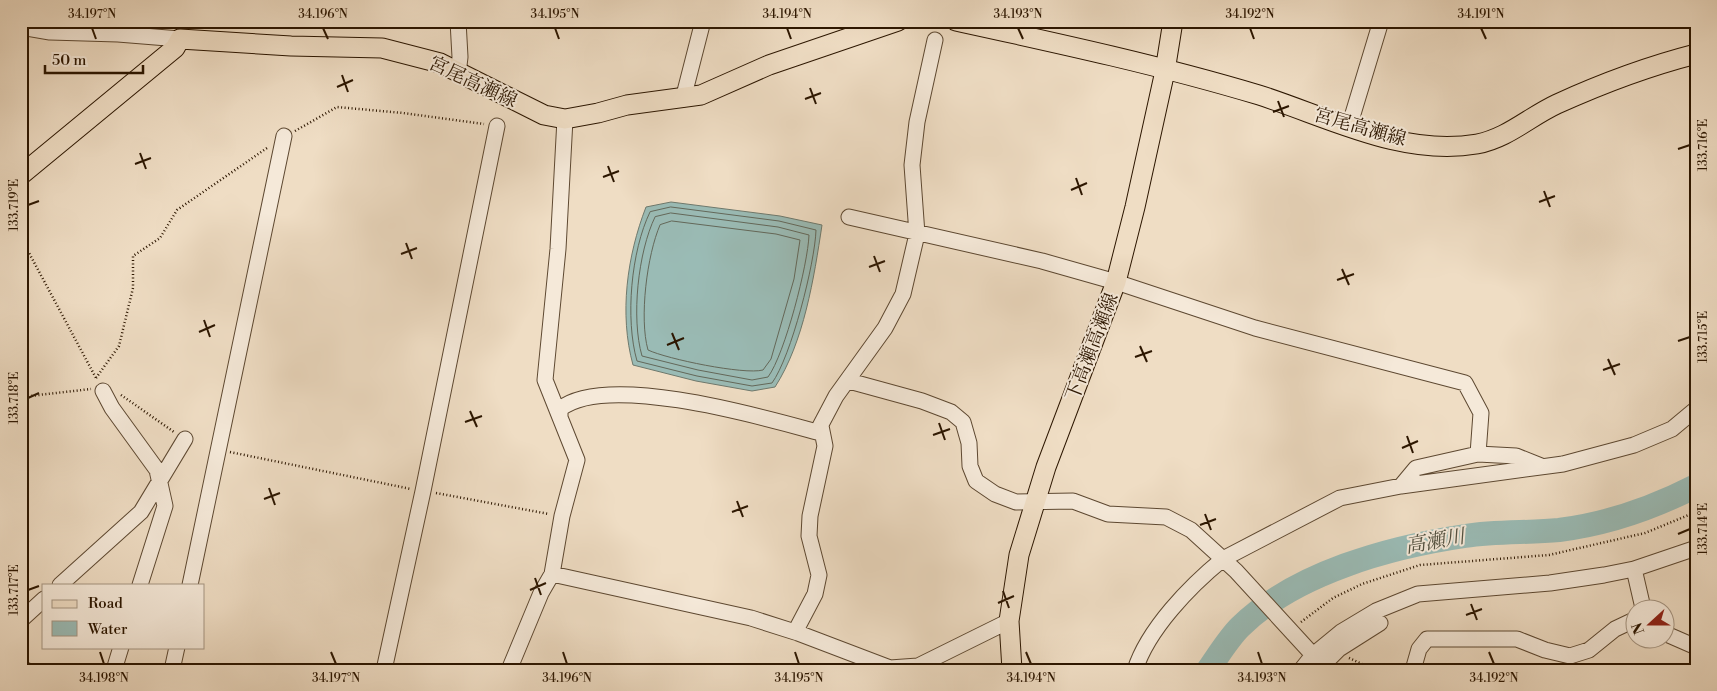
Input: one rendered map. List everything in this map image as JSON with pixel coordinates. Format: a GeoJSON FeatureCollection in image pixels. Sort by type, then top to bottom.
{"type":"FeatureCollection","features":[{"type":"Feature","properties":{"kind":"main road","name":"宮尾高瀬線"},"geometry":{"type":"LineString","coordinates":[[180,39],[291,46],[382,48],[440,63],[458,74],[544,116],[565,119],[627,105],[683,99],[708,93],[769,65],[898,21]]}},
{"type":"Feature","properties":{"kind":"main road","name":"宮尾高瀬線"},"geometry":{"type":"LineString","coordinates":[[956,21],[1061,44],[1258,95],[1349,127],[1395,140],[1460,146],[1477,144],[1504,136],[1555,104],[1656,66],[1696,54]]}},
{"type":"Feature","properties":{"kind":"main road","name":"下高瀬高瀬線"},"geometry":{"type":"LineString","coordinates":[[1012,670],[1009,621],[1019,555],[1036,502],[1116,282],[1136,207],[1165,71],[1173,21]]}},
{"type":"Feature","properties":{"kind":"main road"},"geometry":{"type":"LineString","coordinates":[[21,175],[175,48],[180,39]]}},
{"type":"Feature","properties":{"kind":"street"},"geometry":{"type":"LineString","coordinates":[[458,21],[460,57],[458,74]]}},
{"type":"Feature","properties":{"kind":"street"},"geometry":{"type":"LineString","coordinates":[[683,99],[703,21]]}},
{"type":"Feature","properties":{"kind":"street"},"geometry":{"type":"LineString","coordinates":[[1349,127],[1381,21]]}},
{"type":"Feature","properties":{"kind":"street"},"geometry":{"type":"LineString","coordinates":[[21,27],[50,32],[118,34],[180,39]]}},
{"type":"Feature","properties":{"kind":"street"},"geometry":{"type":"LineString","coordinates":[[560,416],[560,409],[568,403],[584,398],[621,394],[645,396],[750,414],[817,432],[836,396],[849,381],[885,328],[903,294],[917,234],[912,165],[917,122],[935,40]]}},
{"type":"Feature","properties":{"kind":"street"},"geometry":{"type":"LineString","coordinates":[[510,670],[541,593],[552,574],[562,516],[576,460],[545,380],[558,249],[565,119]]}},
{"type":"Feature","properties":{"kind":"street"},"geometry":{"type":"LineString","coordinates":[[384,670],[423,491],[497,126]]}},
{"type":"Feature","properties":{"kind":"street"},"geometry":{"type":"LineString","coordinates":[[190,584],[284,136]]}},
{"type":"Feature","properties":{"kind":"street"},"geometry":{"type":"LineString","coordinates":[[849,217],[1042,261],[1116,282],[1254,328],[1464,383],[1481,413],[1478,454]]}},
{"type":"Feature","properties":{"kind":"street"},"geometry":{"type":"LineString","coordinates":[[849,381],[922,401],[951,412],[963,422],[969,443],[970,466],[976,481],[994,494],[1016,502],[1073,501],[1108,514],[1166,517],[1191,530],[1236,570],[1311,652]]}},
{"type":"Feature","properties":{"kind":"street"},"geometry":{"type":"LineString","coordinates":[[103,390],[112,408],[156,470],[165,506],[140,584]]}},
{"type":"Feature","properties":{"kind":"street"},"geometry":{"type":"LineString","coordinates":[[1135,670],[1161,622],[1208,571],[1223,559],[1340,498],[1401,486],[1563,464],[1634,446],[1672,428],[1696,409]]}},
{"type":"Feature","properties":{"kind":"street"},"geometry":{"type":"LineString","coordinates":[[795,632],[815,594],[819,575],[809,536],[810,516],[824,446],[821,426]]}},
{"type":"Feature","properties":{"kind":"street"},"geometry":{"type":"LineString","coordinates":[[61,584],[141,512],[185,440]]}},
{"type":"Feature","properties":{"kind":"street"},"geometry":{"type":"LineString","coordinates":[[1401,486],[1416,468],[1478,454],[1516,456],[1542,466]]}},
{"type":"Feature","properties":{"kind":"street"},"geometry":{"type":"LineString","coordinates":[[1301,670],[1311,652],[1341,632],[1376,610],[1418,594],[1550,583],[1634,569],[1696,548]]}},
{"type":"Feature","properties":{"kind":"street"},"geometry":{"type":"LineString","coordinates":[[1634,569],[1641,598]]}},
{"type":"Feature","properties":{"kind":"street"},"geometry":{"type":"LineString","coordinates":[[552,574],[751,618],[795,632],[890,668],[918,666],[1009,621]]}},
{"type":"Feature","properties":{"kind":"street"},"geometry":{"type":"LineString","coordinates":[[21,620],[42,601]]}},
{"type":"Feature","properties":{"kind":"street"},"geometry":{"type":"LineString","coordinates":[[1318,670],[1337,652],[1380,623]]}},
{"type":"Feature","properties":{"kind":"street"},"geometry":{"type":"LineString","coordinates":[[1413,670],[1419,649],[1428,639],[1517,639],[1545,650],[1570,656],[1589,650],[1615,629],[1624,625]]}},
{"type":"Feature","properties":{"kind":"street"},"geometry":{"type":"LineString","coordinates":[[1674,637],[1696,647]]}},
{"type":"Feature","properties":{"kind":"street"},"geometry":{"type":"LineString","coordinates":[[114,670],[121,648]]}},
{"type":"Feature","properties":{"kind":"street"},"geometry":{"type":"LineString","coordinates":[[172,670],[177,648]]}},
{"type":"Feature","properties":{"kind":"street"},"geometry":{"type":"LineString","coordinates":[[21,669],[26,670]]}},
{"type":"Feature","properties":{"kind":"path"},"geometry":{"type":"LineString","coordinates":[[21,238],[103,390]]}},
{"type":"Feature","properties":{"kind":"path"},"geometry":{"type":"LineString","coordinates":[[218,450],[423,491],[562,516]]}},
{"type":"Feature","properties":{"kind":"path"},"geometry":{"type":"LineString","coordinates":[[1297,624],[1333,598],[1362,584],[1420,565],[1549,554],[1645,533],[1696,512]]}},
{"type":"Feature","properties":{"kind":"path"},"geometry":{"type":"LineString","coordinates":[[1337,652],[1366,666],[1385,670]]}},
{"type":"Feature","properties":{"kind":"water"},"geometry":{"type":"Polygon","coordinates":[[[671,202],[780,216],[822,225],[811,288],[801,330],[785,369],[775,387],[752,391],[696,381],[633,365],[626,326],[626,306],[627,285],[634,245],[646,207],[671,202]]]}},
{"type":"Feature","properties":{"kind":"waterway","name":"高瀬川"},"geometry":{"type":"LineString","coordinates":[[1208,670],[1240,627],[1262,608],[1316,577],[1345,565],[1406,547],[1465,536],[1488,533],[1559,530],[1595,524],[1646,508],[1696,486]]}}]}
